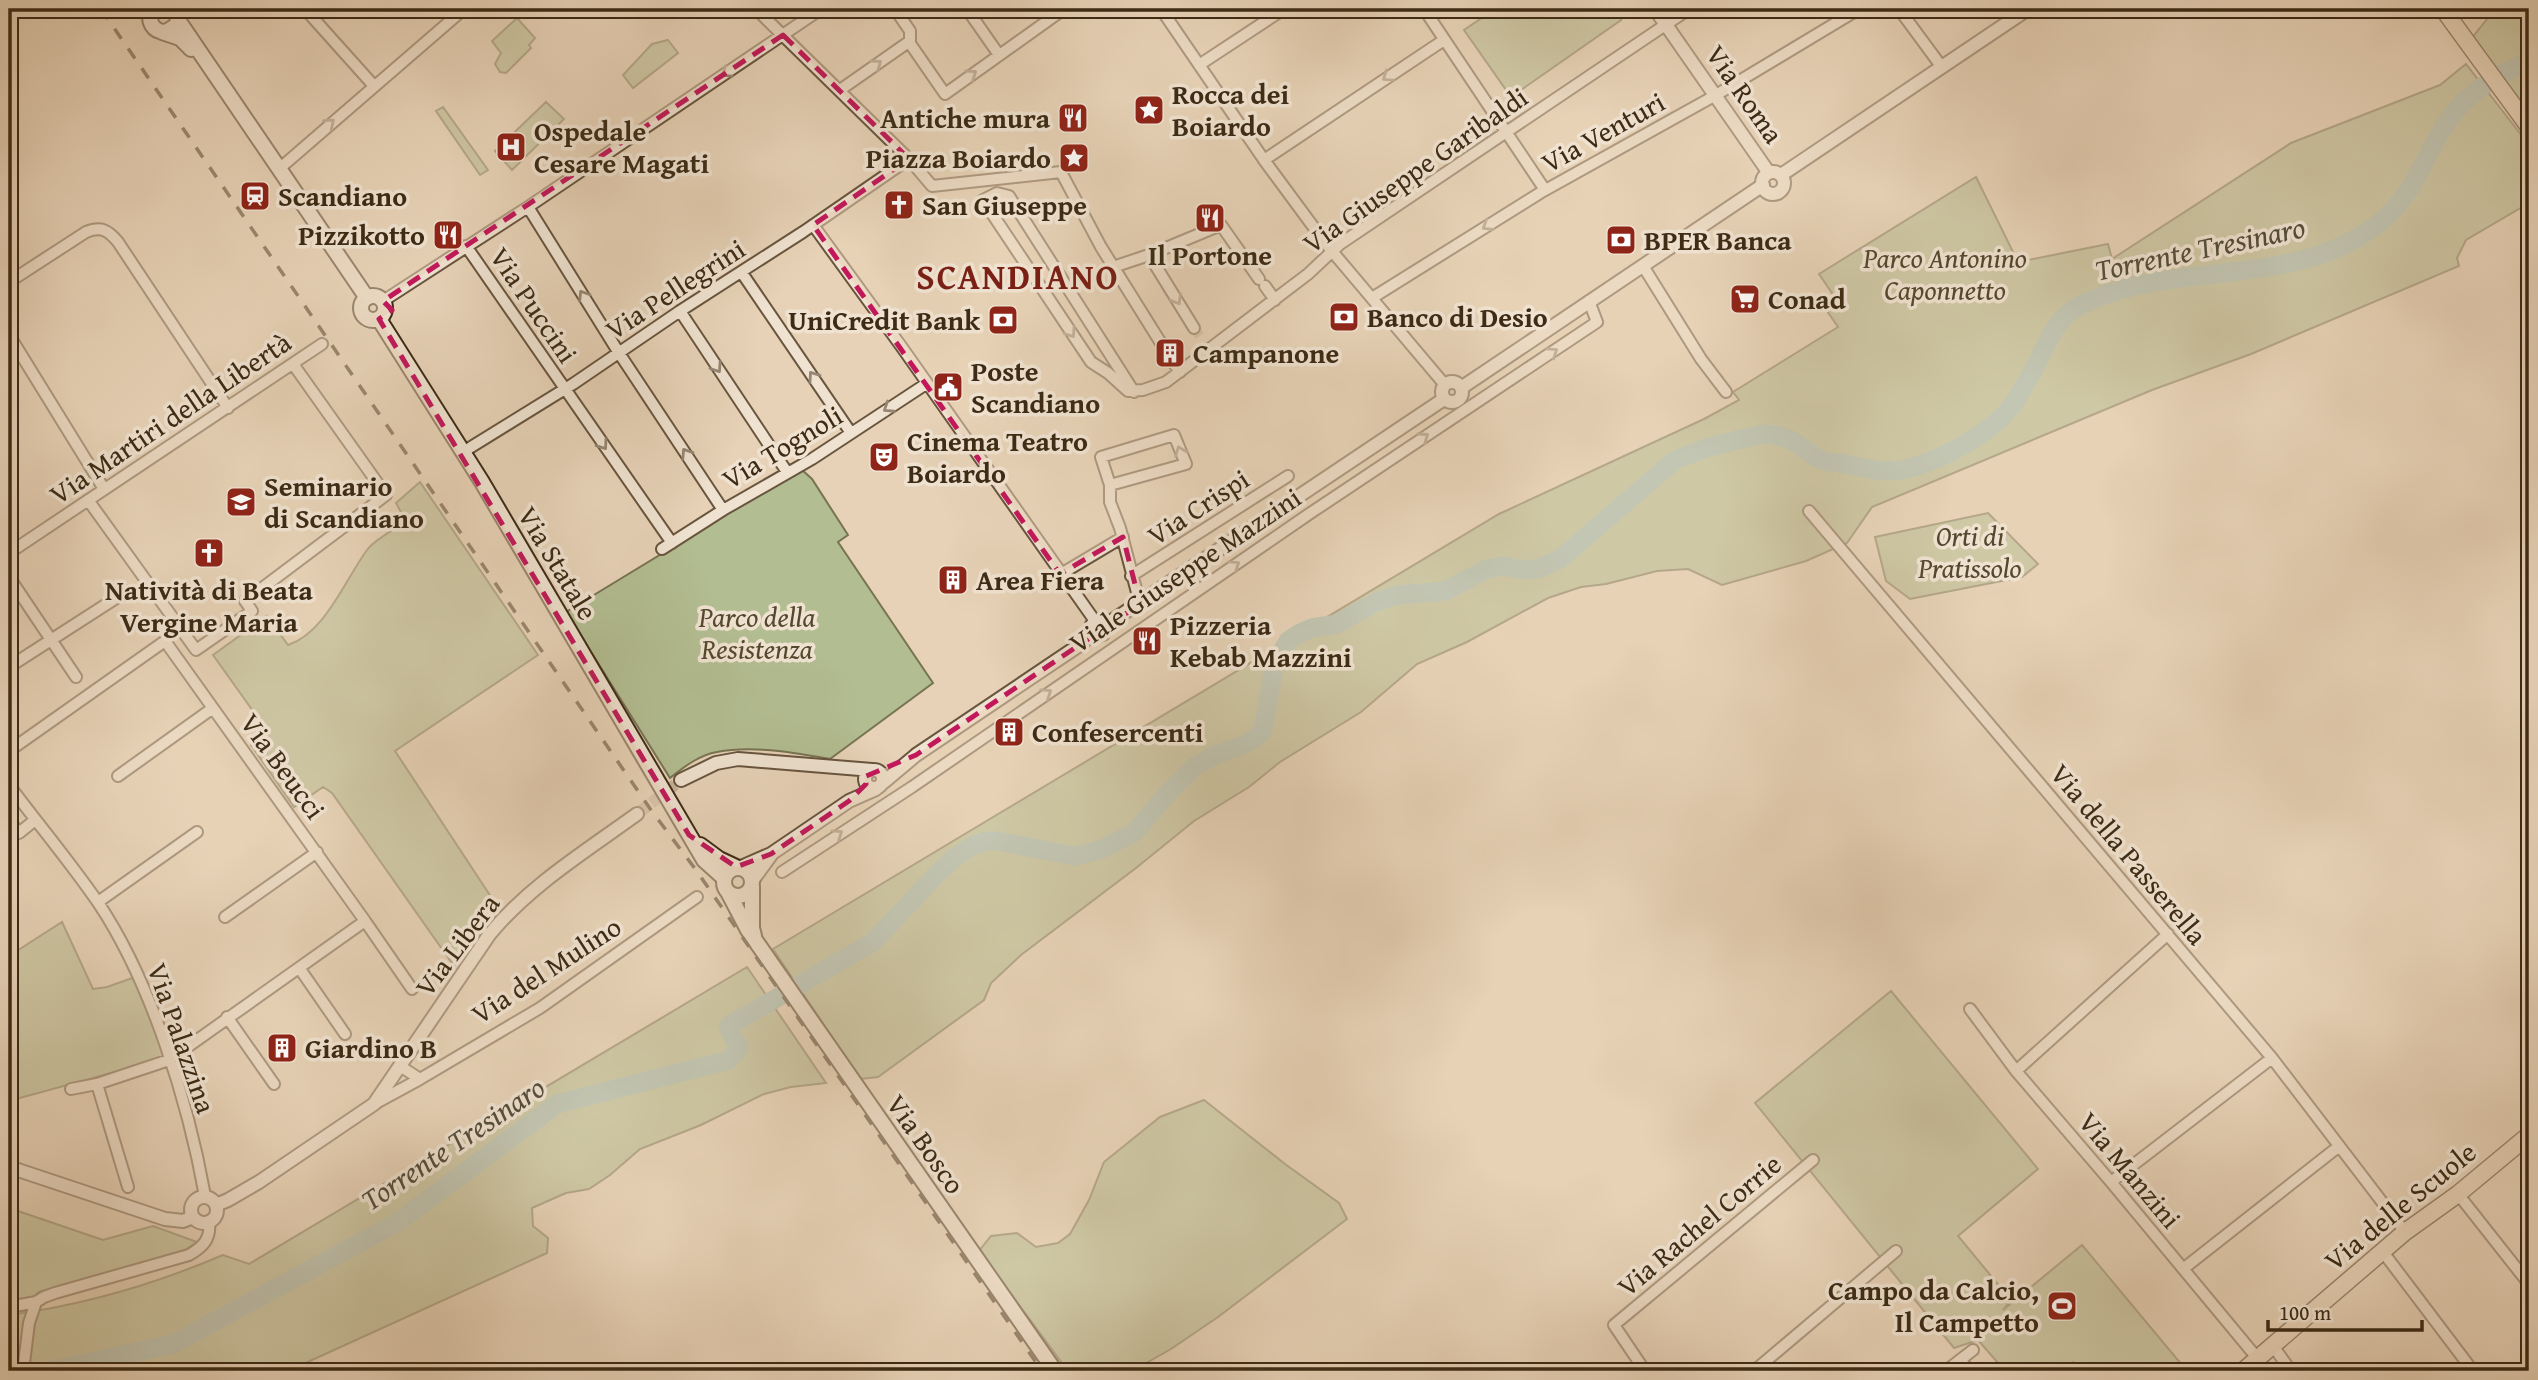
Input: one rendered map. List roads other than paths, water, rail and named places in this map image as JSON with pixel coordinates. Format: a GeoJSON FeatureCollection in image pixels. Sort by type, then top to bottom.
{"type":"FeatureCollection","features":[{"type":"Feature","properties":{"kind":"main road"},"geometry":{"type":"LineString","coordinates":[[153,9],[150,16],[151,25],[180,38],[239,111]]}},
{"type":"Feature","properties":{"kind":"main road"},"geometry":{"type":"LineString","coordinates":[[2443,9],[2529,127]]}},
{"type":"Feature","properties":{"kind":"main road"},"geometry":{"type":"LineString","coordinates":[[162,32],[174,28],[177,15]]}},
{"type":"Feature","properties":{"kind":"main road"},"geometry":{"type":"LineString","coordinates":[[177,15],[239,111]]}},
{"type":"Feature","properties":{"kind":"main road","name":"Via Statale"},"geometry":{"type":"LineString","coordinates":[[239,111],[367,298],[362,304],[362,312],[367,318],[379,319],[463,452],[689,835],[704,859],[726,885],[741,919],[757,941]]}},
{"type":"Feature","properties":{"kind":"main road"},"geometry":{"type":"LineString","coordinates":[[367,298],[374,296],[383,301],[386,310],[379,319]]}},
{"type":"Feature","properties":{"kind":"main road","name":"Via Statale"},"geometry":{"type":"LineString","coordinates":[[689,835],[719,859],[749,872],[752,883]]}},
{"type":"Feature","properties":{"kind":"main road"},"geometry":{"type":"LineString","coordinates":[[739,867],[728,871],[726,885],[734,895],[743,895],[752,883]]}},
{"type":"Feature","properties":{"kind":"main road"},"geometry":{"type":"LineString","coordinates":[[752,883],[752,928],[757,941]]}},
{"type":"Feature","properties":{"kind":"main road","name":"Via Bosco"},"geometry":{"type":"LineString","coordinates":[[757,941],[1055,1371]]}},
{"type":"Feature","properties":{"kind":"main road","name":"Via delle Scuole"},"geometry":{"type":"LineString","coordinates":[[2243,1371],[2405,1233],[2458,1194],[2529,1135]]}},
{"type":"Feature","properties":{"kind":"street"},"geometry":{"type":"LineString","coordinates":[[305,9],[374,86]]}},
{"type":"Feature","properties":{"kind":"street"},"geometry":{"type":"LineString","coordinates":[[278,169],[464,9]]}},
{"type":"Feature","properties":{"kind":"street"},"geometry":{"type":"LineString","coordinates":[[756,9],[909,159],[932,186],[1061,172],[1113,267],[1164,348]]}},
{"type":"Feature","properties":{"kind":"street"},"geometry":{"type":"LineString","coordinates":[[383,301],[528,207],[821,9]]}},
{"type":"Feature","properties":{"kind":"street"},"geometry":{"type":"LineString","coordinates":[[895,9],[910,39],[945,94],[1064,9]]}},
{"type":"Feature","properties":{"kind":"street"},"geometry":{"type":"LineString","coordinates":[[967,9],[999,55]]}},
{"type":"Feature","properties":{"kind":"street"},"geometry":{"type":"LineString","coordinates":[[1161,9],[1264,160],[1332,251],[1445,384]]}},
{"type":"Feature","properties":{"kind":"street"},"geometry":{"type":"LineString","coordinates":[[1199,65],[1284,9]]}},
{"type":"Feature","properties":{"kind":"street"},"geometry":{"type":"LineString","coordinates":[[1424,9],[1545,190]]}},
{"type":"Feature","properties":{"kind":"street","name":"Via Roma"},"geometry":{"type":"LineString","coordinates":[[1656,9],[1771,178]]}},
{"type":"Feature","properties":{"kind":"street","name":"Via Giuseppe Garibaldi"},"geometry":{"type":"LineString","coordinates":[[1134,391],[1158,386],[1180,372],[1308,274],[1332,251],[1505,131],[1689,9]]}},
{"type":"Feature","properties":{"kind":"street","name":"Via Venturi"},"geometry":{"type":"LineString","coordinates":[[1372,298],[1545,190],[1716,95],[1859,9]]}},
{"type":"Feature","properties":{"kind":"street"},"geometry":{"type":"LineString","coordinates":[[1899,9],[1941,66]]}},
{"type":"Feature","properties":{"kind":"street"},"geometry":{"type":"LineString","coordinates":[[1461,388],[1771,178],[2028,9]]}},
{"type":"Feature","properties":{"kind":"street"},"geometry":{"type":"LineString","coordinates":[[840,90],[910,39]]}},
{"type":"Feature","properties":{"kind":"street"},"geometry":{"type":"LineString","coordinates":[[1264,160],[1444,40]]}},
{"type":"Feature","properties":{"kind":"street","name":"Via Pellegrini"},"geometry":{"type":"LineString","coordinates":[[463,452],[564,390],[680,311],[813,226],[909,159]]}},
{"type":"Feature","properties":{"kind":"street"},"geometry":{"type":"LineString","coordinates":[[997,193],[1009,196],[1134,391],[1128,391],[1091,362],[983,200],[997,193]]}},
{"type":"Feature","properties":{"kind":"street"},"geometry":{"type":"LineString","coordinates":[[528,207],[723,510]]}},
{"type":"Feature","properties":{"kind":"street"},"geometry":{"type":"LineString","coordinates":[[1113,267],[1221,225],[1275,300]]}},
{"type":"Feature","properties":{"kind":"street"},"geometry":{"type":"LineString","coordinates":[[813,226],[892,333],[1098,626]]}},
{"type":"Feature","properties":{"kind":"street"},"geometry":{"type":"LineString","coordinates":[[9,282],[86,232],[101,228],[106,230],[118,242],[228,408]]}},
{"type":"Feature","properties":{"kind":"street","name":"Via Puccini"},"geometry":{"type":"LineString","coordinates":[[466,246],[667,546]]}},
{"type":"Feature","properties":{"kind":"street"},"geometry":{"type":"LineString","coordinates":[[1149,255],[1194,328]]}},
{"type":"Feature","properties":{"kind":"street"},"geometry":{"type":"LineString","coordinates":[[1643,266],[1700,359],[1726,392]]}},
{"type":"Feature","properties":{"kind":"street"},"geometry":{"type":"LineString","coordinates":[[742,273],[851,433]]}},
{"type":"Feature","properties":{"kind":"street"},"geometry":{"type":"LineString","coordinates":[[1053,307],[1073,294]]}},
{"type":"Feature","properties":{"kind":"street","name":"Viale Giuseppe Mazzini"},"geometry":{"type":"LineString","coordinates":[[782,872],[912,787],[1312,512],[1597,322],[1590,301]]}},
{"type":"Feature","properties":{"kind":"street"},"geometry":{"type":"LineString","coordinates":[[680,311],[787,472]]}},
{"type":"Feature","properties":{"kind":"street"},"geometry":{"type":"LineString","coordinates":[[9,335],[104,489]]}},
{"type":"Feature","properties":{"kind":"street"},"geometry":{"type":"LineString","coordinates":[[1202,338],[1209,350]]}},
{"type":"Feature","properties":{"kind":"street","name":"Via Martiri della Libertà"},"geometry":{"type":"LineString","coordinates":[[9,553],[322,344]]}},
{"type":"Feature","properties":{"kind":"street"},"geometry":{"type":"LineString","coordinates":[[1170,358],[1180,372]]}},
{"type":"Feature","properties":{"kind":"street"},"geometry":{"type":"LineString","coordinates":[[88,500],[196,650],[252,611],[245,601],[386,495],[293,364]]}},
{"type":"Feature","properties":{"kind":"street"},"geometry":{"type":"LineString","coordinates":[[1454,382],[1461,388],[1457,401],[1444,400],[1441,394],[1445,384],[1454,382]]}},
{"type":"Feature","properties":{"kind":"street","name":"Via Tognoli"},"geometry":{"type":"LineString","coordinates":[[667,546],[812,459],[926,384]]}},
{"type":"Feature","properties":{"kind":"street","name":"Viale Giuseppe Mazzini"},"geometry":{"type":"LineString","coordinates":[[739,867],[771,854],[849,801],[874,779],[916,755],[1082,644],[1098,626],[1140,604],[1444,400]]}},
{"type":"Feature","properties":{"kind":"street"},"geometry":{"type":"LineString","coordinates":[[1110,485],[1185,464],[1174,435],[1101,457],[1110,485],[1110,502],[1123,537],[1140,604]]}},
{"type":"Feature","properties":{"kind":"street","name":"Via Crispi"},"geometry":{"type":"LineString","coordinates":[[1131,576],[1289,476]]}},
{"type":"Feature","properties":{"kind":"street","name":"Via della Passerella"},"geometry":{"type":"LineString","coordinates":[[1809,511],[2272,1058],[2405,1233]]}},
{"type":"Feature","properties":{"kind":"street"},"geometry":{"type":"LineString","coordinates":[[1060,574],[1123,537]]}},
{"type":"Feature","properties":{"kind":"street"},"geometry":{"type":"LineString","coordinates":[[9,577],[76,677]]}},
{"type":"Feature","properties":{"kind":"street"},"geometry":{"type":"LineString","coordinates":[[9,667],[127,591]]}},
{"type":"Feature","properties":{"kind":"street","name":"Via Beucci"},"geometry":{"type":"LineString","coordinates":[[9,751],[165,641],[412,989]]}},
{"type":"Feature","properties":{"kind":"street","name":"Via Beucci"},"geometry":{"type":"LineString","coordinates":[[118,776],[213,708]]}},
{"type":"Feature","properties":{"kind":"street"},"geometry":{"type":"LineString","coordinates":[[681,780],[716,762],[738,759],[843,767],[874,779]]}},
{"type":"Feature","properties":{"kind":"street","name":"Via Palazzina"},"geometry":{"type":"LineString","coordinates":[[9,785],[98,902],[132,962],[169,1059],[197,1151],[205,1196]]}},
{"type":"Feature","properties":{"kind":"street","name":"Via Libera"},"geometry":{"type":"LineString","coordinates":[[374,1104],[489,935],[505,916],[548,879],[636,814]]}},
{"type":"Feature","properties":{"kind":"street"},"geometry":{"type":"LineString","coordinates":[[9,820],[19,833]]}},
{"type":"Feature","properties":{"kind":"street"},"geometry":{"type":"LineString","coordinates":[[9,840],[35,820]]}},
{"type":"Feature","properties":{"kind":"street"},"geometry":{"type":"LineString","coordinates":[[98,902],[197,832]]}},
{"type":"Feature","properties":{"kind":"street","name":"Via Beucci"},"geometry":{"type":"LineString","coordinates":[[225,917],[317,852]]}},
{"type":"Feature","properties":{"kind":"street","name":"Viale Giuseppe Mazzini"},"geometry":{"type":"LineString","coordinates":[[752,883],[771,854]]}},
{"type":"Feature","properties":{"kind":"street","name":"Via del Mulino"},"geometry":{"type":"LineString","coordinates":[[216,1205],[259,1182],[374,1104],[540,1008],[697,897]]}},
{"type":"Feature","properties":{"kind":"street"},"geometry":{"type":"LineString","coordinates":[[71,1089],[97,1084],[169,1059],[365,921]]}},
{"type":"Feature","properties":{"kind":"street"},"geometry":{"type":"LineString","coordinates":[[2016,1071],[2168,934]]}},
{"type":"Feature","properties":{"kind":"street"},"geometry":{"type":"LineString","coordinates":[[300,969],[345,1034]]}},
{"type":"Feature","properties":{"kind":"street","name":"Via Manzini"},"geometry":{"type":"LineString","coordinates":[[1970,1009],[2016,1071],[2258,1359]]}},
{"type":"Feature","properties":{"kind":"street"},"geometry":{"type":"LineString","coordinates":[[227,1017],[274,1084]]}},
{"type":"Feature","properties":{"kind":"street"},"geometry":{"type":"LineString","coordinates":[[2112,1182],[2272,1058]]}},
{"type":"Feature","properties":{"kind":"street"},"geometry":{"type":"LineString","coordinates":[[400,1066],[420,1079]]}},
{"type":"Feature","properties":{"kind":"street"},"geometry":{"type":"LineString","coordinates":[[97,1084],[128,1187]]}},
{"type":"Feature","properties":{"kind":"street"},"geometry":{"type":"LineString","coordinates":[[2183,1269],[2338,1147]]}},
{"type":"Feature","properties":{"kind":"street","name":"Via Rachel Corrie"},"geometry":{"type":"LineString","coordinates":[[1645,1371],[1614,1325],[1813,1160]]}},
{"type":"Feature","properties":{"kind":"street"},"geometry":{"type":"LineString","coordinates":[[9,1167],[166,1219],[183,1221],[193,1217]]}},
{"type":"Feature","properties":{"kind":"street"},"geometry":{"type":"LineString","coordinates":[[2458,1194],[2529,1284]]}},
{"type":"Feature","properties":{"kind":"street"},"geometry":{"type":"LineString","coordinates":[[205,1196],[216,1205],[217,1213],[209,1222],[202,1223],[193,1217],[191,1205],[197,1198],[205,1196]]}},
{"type":"Feature","properties":{"kind":"street"},"geometry":{"type":"LineString","coordinates":[[9,1307],[36,1302],[55,1293],[189,1255],[199,1250],[206,1242],[209,1222]]}},
{"type":"Feature","properties":{"kind":"street"},"geometry":{"type":"LineString","coordinates":[[1754,1371],[1896,1251]]}},
{"type":"Feature","properties":{"kind":"street"},"geometry":{"type":"LineString","coordinates":[[2383,1252],[2473,1371]]}},
{"type":"Feature","properties":{"kind":"street"},"geometry":{"type":"LineString","coordinates":[[23,1371],[29,1322],[36,1302]]}},
{"type":"Feature","properties":{"kind":"street"},"geometry":{"type":"LineString","coordinates":[[2273,1346],[2291,1371]]}},
{"type":"Feature","properties":{"kind":"street"},"geometry":{"type":"LineString","coordinates":[[1946,1371],[1973,1350]]}},
{"type":"Feature","properties":{"kind":"street"},"geometry":{"type":"LineString","coordinates":[[1960,1360],[1969,1371]]}},
{"type":"Feature","properties":{"kind":"waterway","name":"Torrente Tresinaro"},"geometry":{"type":"LineString","coordinates":[[49,1371],[173,1344],[396,1223],[557,1104],[729,1060],[739,1048],[728,1027],[730,1025],[873,942],[938,873],[970,847],[985,841],[997,841],[1074,856],[1100,850],[1135,832],[1194,767],[1213,756],[1243,745],[1263,730],[1274,666],[1288,641],[1300,633],[1337,624],[1374,603],[1397,595],[1445,591],[1487,569],[1501,566],[1526,570],[1540,568],[1560,559],[1675,460],[1709,447],[1769,434],[1791,440],[1817,458],[1828,462],[1886,471],[1927,463],[1967,443],[2005,413],[2023,388],[2057,326],[2077,307],[2113,292],[2150,283],[2266,268],[2304,260],[2340,247],[2374,227],[2389,214],[2411,186],[2444,126],[2471,95],[2489,82],[2529,62]]}},
{"type":"Feature","properties":{"kind":"tunnel"},"geometry":{"type":"LineString","coordinates":[[1194,328],[1201,338]]}},
{"type":"Feature","properties":{"kind":"tunnel"},"geometry":{"type":"LineString","coordinates":[[637,814],[681,780]]}},
{"type":"Feature","properties":{"kind":"railway"},"geometry":{"type":"LineString","coordinates":[[101,9],[651,810],[696,870],[1042,1371]]}},
{"type":"Feature","properties":{"kind":"place","name":"Rocca dei Boiardo"},"geometry":{"type":"Point","coordinates":[1149,110]}},
{"type":"Feature","properties":{"kind":"place","name":"Antiche mura"},"geometry":{"type":"Point","coordinates":[1073,118]}},
{"type":"Feature","properties":{"kind":"place","name":"Ospedale Cesare Magati"},"geometry":{"type":"Point","coordinates":[511,147]}},
{"type":"Feature","properties":{"kind":"place","name":"Piazza Boiardo"},"geometry":{"type":"Point","coordinates":[1074,158]}},
{"type":"Feature","properties":{"kind":"place","name":"Scandiano"},"geometry":{"type":"Point","coordinates":[255,196]}},
{"type":"Feature","properties":{"kind":"place","name":"San Giuseppe"},"geometry":{"type":"Point","coordinates":[899,205]}},
{"type":"Feature","properties":{"kind":"place","name":"Il Portone"},"geometry":{"type":"Point","coordinates":[1210,218]}},
{"type":"Feature","properties":{"kind":"place","name":"Pizzikotto"},"geometry":{"type":"Point","coordinates":[448,235]}},
{"type":"Feature","properties":{"kind":"place","name":"BPER Banca"},"geometry":{"type":"Point","coordinates":[1621,240]}},
{"type":"Feature","properties":{"kind":"place","name":"Conad"},"geometry":{"type":"Point","coordinates":[1745,299]}},
{"type":"Feature","properties":{"kind":"place","name":"Banco di Desio"},"geometry":{"type":"Point","coordinates":[1344,317]}},
{"type":"Feature","properties":{"kind":"place","name":"UniCredit Bank"},"geometry":{"type":"Point","coordinates":[1003,320]}},
{"type":"Feature","properties":{"kind":"place","name":"Campanone"},"geometry":{"type":"Point","coordinates":[1170,353]}},
{"type":"Feature","properties":{"kind":"place","name":"Poste Scandiano"},"geometry":{"type":"Point","coordinates":[948,387]}},
{"type":"Feature","properties":{"kind":"place","name":"Cinema Teatro Boiardo"},"geometry":{"type":"Point","coordinates":[884,457]}},
{"type":"Feature","properties":{"kind":"place","name":"Seminario di Scandiano"},"geometry":{"type":"Point","coordinates":[241,502]}},
{"type":"Feature","properties":{"kind":"place","name":"Natività di Beata Vergine Maria"},"geometry":{"type":"Point","coordinates":[209,553]}},
{"type":"Feature","properties":{"kind":"place","name":"Area Fiera"},"geometry":{"type":"Point","coordinates":[953,580]}},
{"type":"Feature","properties":{"kind":"place","name":"Pizzeria Kebab Mazzini"},"geometry":{"type":"Point","coordinates":[1147,641]}},
{"type":"Feature","properties":{"kind":"place","name":"Confesercenti"},"geometry":{"type":"Point","coordinates":[1009,732]}},
{"type":"Feature","properties":{"kind":"place","name":"Giardino B"},"geometry":{"type":"Point","coordinates":[282,1048]}},
{"type":"Feature","properties":{"kind":"place","name":"Campo da Calcio, Il Campetto"},"geometry":{"type":"Point","coordinates":[2062,1306]}},
{"type":"Feature","properties":{"kind":"district","name":"SCANDIANO"},"geometry":{"type":"Point","coordinates":[1018,277]}},
{"type":"Feature","properties":{"kind":"park label","name":"Parco Antonino Caponnetto"},"geometry":{"type":"Point","coordinates":[1945,274]}},
{"type":"Feature","properties":{"kind":"park label","name":"Orti di Pratissolo"},"geometry":{"type":"Point","coordinates":[1970,552]}},
{"type":"Feature","properties":{"kind":"park label","name":"Parco della Resistenza"},"geometry":{"type":"Point","coordinates":[757,633]}}]}
